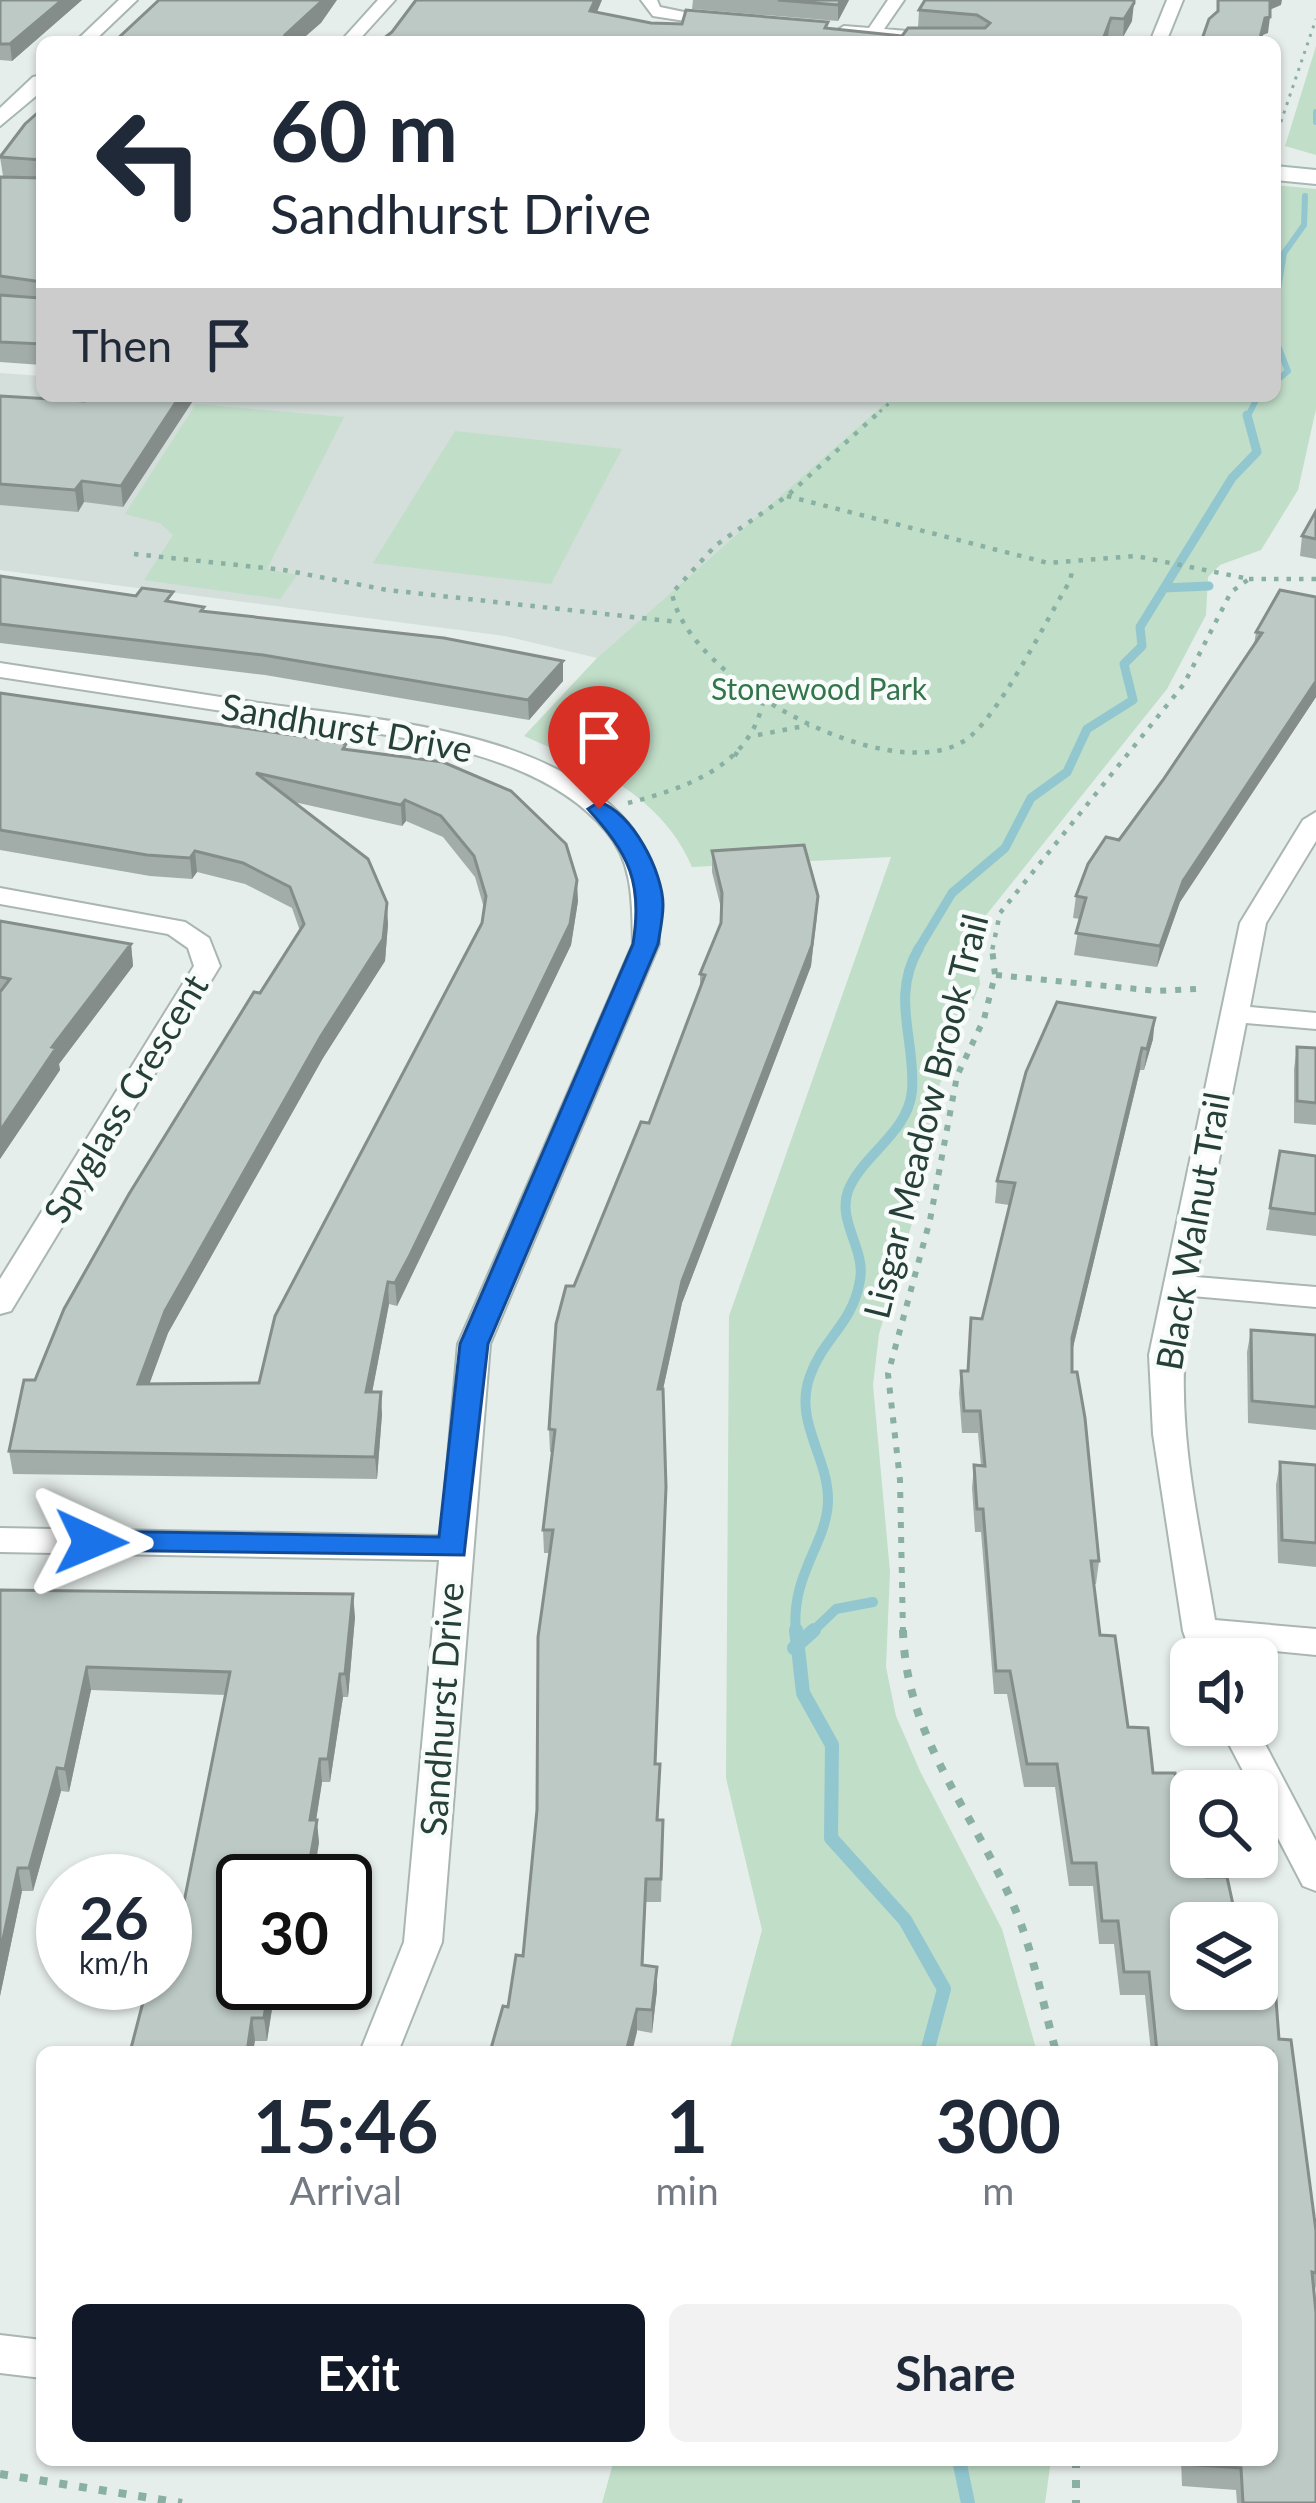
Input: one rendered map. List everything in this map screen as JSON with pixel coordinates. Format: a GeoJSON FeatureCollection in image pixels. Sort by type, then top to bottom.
{"type":"FeatureCollection","features":[{"type":"Feature","properties":{"kind":"street"},"geometry":{"type":"LineString","coordinates":[[89,36],[129,0]]}},
{"type":"Feature","properties":{"kind":"street"},"geometry":{"type":"LineString","coordinates":[[353,36],[386,0]]}},
{"type":"Feature","properties":{"kind":"street"},"geometry":{"type":"LineString","coordinates":[[649,0],[646,5],[668,17],[736,22]]}},
{"type":"Feature","properties":{"kind":"street"},"geometry":{"type":"LineString","coordinates":[[873,34],[896,0]]}},
{"type":"Feature","properties":{"kind":"street"},"geometry":{"type":"LineString","coordinates":[[1160,36],[1175,0]]}},
{"type":"Feature","properties":{"kind":"street"},"geometry":{"type":"LineString","coordinates":[[828,30],[899,36]]}},
{"type":"Feature","properties":{"kind":"street"},"geometry":{"type":"LineString","coordinates":[[12,79],[36,81]]}},
{"type":"Feature","properties":{"kind":"street"},"geometry":{"type":"LineString","coordinates":[[0,120],[36,87]]}},
{"type":"Feature","properties":{"kind":"street"},"geometry":{"type":"LineString","coordinates":[[1281,174],[1316,177]]}},
{"type":"Feature","properties":{"kind":"street","name":"Sandhurst Drive"},"geometry":{"type":"LineString","coordinates":[[0,670],[431,737],[506,756],[549,775],[614,820],[640,863],[652,902],[646,944],[474,1344],[423,1942],[381,2046]]}},
{"type":"Feature","properties":{"kind":"street","name":"Black Walnut Trail"},"geometry":{"type":"LineString","coordinates":[[1204,1638],[1164,1397],[1178,1285],[1253,923],[1316,820]]}},
{"type":"Feature","properties":{"kind":"street","name":"Spyglass Crescent"},"geometry":{"type":"LineString","coordinates":[[0,896],[176,928],[200,944],[207,966],[0,1304]]}},
{"type":"Feature","properties":{"kind":"street"},"geometry":{"type":"LineString","coordinates":[[1233,1014],[1316,1021]]}},
{"type":"Feature","properties":{"kind":"street"},"geometry":{"type":"LineString","coordinates":[[1178,1285],[1316,1297]]}},
{"type":"Feature","properties":{"kind":"street"},"geometry":{"type":"LineString","coordinates":[[0,1540],[453,1548]]}},
{"type":"Feature","properties":{"kind":"street"},"geometry":{"type":"LineString","coordinates":[[1278,1643],[1316,1642]]}},
{"type":"Feature","properties":{"kind":"street"},"geometry":{"type":"LineString","coordinates":[[1248,1746],[1316,1876]]}},
{"type":"Feature","properties":{"kind":"street"},"geometry":{"type":"LineString","coordinates":[[0,2354],[36,2358]]}},
{"type":"Feature","properties":{"kind":"path"},"geometry":{"type":"LineString","coordinates":[[1281,122],[1316,19]]}},
{"type":"Feature","properties":{"kind":"path"},"geometry":{"type":"LineString","coordinates":[[890,402],[787,496],[698,561],[672,593],[678,622],[712,660],[764,702],[816,724],[902,749],[938,751],[965,742],[981,728],[1070,581],[1073,566]]}},
{"type":"Feature","properties":{"kind":"path"},"geometry":{"type":"LineString","coordinates":[[787,496],[889,519],[974,549],[1073,566],[1118,555],[1250,580],[1316,580]]}},
{"type":"Feature","properties":{"kind":"path"},"geometry":{"type":"LineString","coordinates":[[134,554],[305,573],[387,590],[678,622]]}},
{"type":"Feature","properties":{"kind":"path","name":"Lisgar Meadow Brook Trail"},"geometry":{"type":"LineString","coordinates":[[1054,2046],[1021,1925],[916,1719],[904,1670],[900,1480],[887,1374],[930,1220],[957,1076],[984,1019],[994,975],[991,941],[1000,914],[1184,685],[1231,592],[1250,580]]}},
{"type":"Feature","properties":{"kind":"path"},"geometry":{"type":"LineString","coordinates":[[599,809],[660,795],[706,776],[754,736],[762,724],[764,702]]}},
{"type":"Feature","properties":{"kind":"path"},"geometry":{"type":"LineString","coordinates":[[754,736],[816,724]]}},
{"type":"Feature","properties":{"kind":"path"},"geometry":{"type":"LineString","coordinates":[[734,753],[745,759]]}},
{"type":"Feature","properties":{"kind":"path"},"geometry":{"type":"LineString","coordinates":[[994,975],[1157,991],[1196,989]]}},
{"type":"Feature","properties":{"kind":"path"},"geometry":{"type":"LineString","coordinates":[[1076,2466],[1076,2503]]}},
{"type":"Feature","properties":{"kind":"path"},"geometry":{"type":"LineString","coordinates":[[0,2474],[182,2503]]}},
{"type":"Feature","properties":{"kind":"shaded area"},"geometry":{"type":"Polygon","coordinates":[[[0,373],[36,376],[36,402],[886,402],[597,658],[505,636],[0,570],[0,373]]]}},
{"type":"Feature","properties":{"kind":"green space"},"geometry":{"type":"Polygon","coordinates":[[[1316,46],[1316,155],[1285,146],[1316,46]]]}},
{"type":"Feature","properties":{"kind":"green space","name":"Stonewood Park"},"geometry":{"type":"Polygon","coordinates":[[[1281,186],[1316,189],[1316,409],[1298,490],[1261,550],[1220,565],[1208,577],[1206,615],[1167,689],[975,929],[980,984],[938,1089],[927,1173],[879,1334],[873,1385],[890,1572],[886,1667],[896,1716],[1002,1929],[1035,2046],[731,2046],[762,1930],[726,1778],[729,1316],[891,857],[692,867],[679,842],[643,802],[599,772],[524,736],[597,658],[886,402],[1281,402],[1281,186]]]}},
{"type":"Feature","properties":{"kind":"green space"},"geometry":{"type":"Polygon","coordinates":[[[196,404],[344,417],[267,569],[297,575],[280,599],[144,580],[173,535],[160,523],[125,514],[196,404]]]}},
{"type":"Feature","properties":{"kind":"green space"},"geometry":{"type":"Polygon","coordinates":[[[455,431],[622,449],[551,584],[373,563],[455,431]]]}},
{"type":"Feature","properties":{"kind":"green space"},"geometry":{"type":"Polygon","coordinates":[[[612,2466],[1050,2466],[1045,2503],[602,2503],[612,2466]]]}},
{"type":"Feature","properties":{"kind":"building"},"geometry":{"type":"Polygon","coordinates":[[[0,0],[62,0],[10,44],[0,44],[0,0]]]}},
{"type":"Feature","properties":{"kind":"building"},"geometry":{"type":"Polygon","coordinates":[[[159,0],[323,0],[284,36],[120,36],[159,0]]]}},
{"type":"Feature","properties":{"kind":"building"},"geometry":{"type":"Polygon","coordinates":[[[416,0],[595,0],[590,11],[651,23],[682,24],[686,10],[828,22],[825,28],[902,36],[387,36],[416,0]]]}},
{"type":"Feature","properties":{"kind":"building"},"geometry":{"type":"Polygon","coordinates":[[[778,0],[841,0],[838,5],[778,0]]]}},
{"type":"Feature","properties":{"kind":"building"},"geometry":{"type":"Polygon","coordinates":[[[925,0],[1134,0],[1124,19],[1111,18],[1104,36],[902,36],[908,28],[985,28],[990,23],[977,15],[919,10],[925,0]]]}},
{"type":"Feature","properties":{"kind":"building"},"geometry":{"type":"Polygon","coordinates":[[[1218,0],[1270,0],[1270,17],[1265,18],[1260,36],[1203,36],[1209,19],[1218,11],[1218,0]]]}},
{"type":"Feature","properties":{"kind":"building"},"geometry":{"type":"Polygon","coordinates":[[[36,114],[36,160],[0,157],[36,114]]]}},
{"type":"Feature","properties":{"kind":"building"},"geometry":{"type":"Polygon","coordinates":[[[0,177],[36,178],[36,281],[0,276],[0,177]]]}},
{"type":"Feature","properties":{"kind":"building"},"geometry":{"type":"Polygon","coordinates":[[[0,295],[36,298],[36,344],[0,342],[0,295]]]}},
{"type":"Feature","properties":{"kind":"building"},"geometry":{"type":"Polygon","coordinates":[[[0,396],[36,398],[36,402],[176,402],[121,486],[82,481],[75,490],[0,484],[0,396]]]}},
{"type":"Feature","properties":{"kind":"building"},"geometry":{"type":"Polygon","coordinates":[[[1316,511],[1316,539],[1302,536],[1316,511]]]}},
{"type":"Feature","properties":{"kind":"building"},"geometry":{"type":"Polygon","coordinates":[[[0,576],[136,596],[142,588],[173,592],[166,601],[204,607],[201,611],[444,638],[563,661],[528,700],[263,655],[0,624],[0,576]]]}},
{"type":"Feature","properties":{"kind":"building"},"geometry":{"type":"Polygon","coordinates":[[[1280,590],[1316,597],[1316,681],[1183,881],[1160,946],[1076,933],[1086,898],[1076,896],[1088,864],[1106,837],[1119,840],[1163,780],[1262,633],[1256,632],[1280,590]]]}},
{"type":"Feature","properties":{"kind":"building"},"geometry":{"type":"Polygon","coordinates":[[[0,693],[306,737],[346,744],[343,749],[443,762],[511,791],[566,844],[577,880],[570,924],[410,1255],[395,1283],[388,1282],[366,1392],[381,1392],[375,1457],[9,1451],[24,1380],[35,1380],[64,1309],[129,1194],[254,992],[260,993],[304,924],[290,887],[243,863],[195,851],[190,858],[147,855],[0,830],[0,693]],[[256,773],[368,859],[387,903],[383,939],[321,1036],[165,1311],[138,1384],[259,1383],[275,1316],[482,923],[486,896],[474,856],[441,816],[405,800],[401,805],[256,773]]]}},
{"type":"Feature","properties":{"kind":"building"},"geometry":{"type":"Polygon","coordinates":[[[804,845],[818,896],[812,945],[682,1281],[658,1389],[663,1389],[666,1487],[655,1764],[660,1764],[657,1820],[663,1820],[661,1879],[646,1879],[642,1965],[657,1967],[652,2010],[637,2009],[628,2046],[492,2046],[503,2006],[508,2007],[516,1955],[523,1956],[537,1810],[538,1637],[553,1530],[543,1530],[555,1430],[549,1429],[556,1324],[566,1286],[574,1286],[641,1122],[649,1123],[705,975],[700,974],[721,923],[722,893],[712,851],[804,845]]]}},
{"type":"Feature","properties":{"kind":"building"},"geometry":{"type":"Polygon","coordinates":[[[0,921],[131,944],[52,1047],[56,1048],[0,1131],[0,992],[10,979],[0,977],[0,921]]]}},
{"type":"Feature","properties":{"kind":"building"},"geometry":{"type":"Polygon","coordinates":[[[1057,1002],[1155,1018],[1147,1049],[1142,1048],[1072,1338],[1072,1372],[1077,1372],[1085,1418],[1099,1561],[1091,1561],[1100,1635],[1115,1636],[1128,1727],[1148,1728],[1153,1773],[1170,1773],[1170,1878],[1227,1878],[1232,1902],[1170,1902],[1170,2010],[1277,2010],[1279,2039],[1291,2040],[1316,2231],[1316,2273],[1312,2272],[1316,2503],[1243,2503],[1241,2468],[1214,2466],[1278,2466],[1278,2046],[1156,2046],[1149,1972],[1124,1972],[1118,1921],[1102,1921],[1096,1863],[1072,1863],[1057,1764],[1027,1764],[1010,1671],[996,1671],[983,1509],[977,1509],[974,1465],[985,1466],[980,1411],[964,1411],[961,1371],[968,1371],[971,1318],[982,1319],[1015,1183],[997,1181],[1026,1072],[1057,1002]]]}},
{"type":"Feature","properties":{"kind":"building"},"geometry":{"type":"Polygon","coordinates":[[[1297,1047],[1316,1048],[1316,1103],[1297,1101],[1297,1047]]]}},
{"type":"Feature","properties":{"kind":"building"},"geometry":{"type":"Polygon","coordinates":[[[1280,1151],[1316,1156],[1316,1214],[1270,1208],[1280,1151]]]}},
{"type":"Feature","properties":{"kind":"building"},"geometry":{"type":"Polygon","coordinates":[[[1251,1330],[1316,1335],[1316,1407],[1252,1401],[1251,1330]]]}},
{"type":"Feature","properties":{"kind":"building"},"geometry":{"type":"Polygon","coordinates":[[[1280,1462],[1316,1465],[1316,1543],[1282,1540],[1280,1462]]]}},
{"type":"Feature","properties":{"kind":"building"},"geometry":{"type":"Polygon","coordinates":[[[0,1590],[353,1594],[345,1674],[340,1674],[328,1759],[320,1759],[310,1820],[317,1820],[311,1854],[216,1854],[216,2010],[265,2010],[264,2018],[252,2018],[248,2046],[132,2046],[141,2010],[192,2010],[192,1862],[230,1672],[87,1667],[65,1769],[57,1768],[29,1868],[18,1868],[0,1953],[0,1590]]]}},
{"type":"Feature","properties":{"kind":"waterway"},"geometry":{"type":"LineString","coordinates":[[1316,112],[1316,122]]}},
{"type":"Feature","properties":{"kind":"waterway"},"geometry":{"type":"LineString","coordinates":[[1281,271],[1284,253],[1304,225],[1305,196]]}},
{"type":"Feature","properties":{"kind":"waterway"},"geometry":{"type":"LineString","coordinates":[[1281,353],[1288,371],[1281,377]]}},
{"type":"Feature","properties":{"kind":"waterway"},"geometry":{"type":"LineString","coordinates":[[1248,417],[1255,402]]}},
{"type":"Feature","properties":{"kind":"waterway"},"geometry":{"type":"LineString","coordinates":[[1164,588],[1232,478],[1257,452],[1248,417]]}},
{"type":"Feature","properties":{"kind":"waterway"},"geometry":{"type":"LineString","coordinates":[[1164,588],[1209,586]]}},
{"type":"Feature","properties":{"kind":"waterway"},"geometry":{"type":"LineString","coordinates":[[917,951],[952,893],[1005,848],[1031,798],[1067,772],[1087,729],[1133,700],[1124,664],[1142,646],[1140,627],[1164,588]]}},
{"type":"Feature","properties":{"kind":"waterway"},"geometry":{"type":"LineString","coordinates":[[796,1630],[798,1594],[822,1532],[828,1501],[808,1424],[806,1393],[816,1363],[851,1308],[860,1280],[846,1213],[848,1191],[909,1106],[912,1072],[906,984],[919,948]]}},
{"type":"Feature","properties":{"kind":"waterway"},"geometry":{"type":"LineString","coordinates":[[811,1633],[836,1609],[873,1602]]}},
{"type":"Feature","properties":{"kind":"waterway"},"geometry":{"type":"LineString","coordinates":[[796,1630],[798,1645]]}},
{"type":"Feature","properties":{"kind":"waterway"},"geometry":{"type":"LineString","coordinates":[[798,1645],[814,1630]]}},
{"type":"Feature","properties":{"kind":"waterway"},"geometry":{"type":"LineString","coordinates":[[794,1648],[798,1645]]}},
{"type":"Feature","properties":{"kind":"waterway"},"geometry":{"type":"LineString","coordinates":[[798,1645],[803,1693],[832,1745],[831,1838],[905,1920],[944,1989],[929,2046]]}},
{"type":"Feature","properties":{"kind":"waterway"},"geometry":{"type":"LineString","coordinates":[[960,2466],[968,2503]]}},
{"type":"Feature","properties":{"kind":"route"},"geometry":{"type":"LineString","coordinates":[[91,1542],[453,1548],[474,1344],[646,944],[652,902],[640,863],[614,820],[599,809]]}}]}
